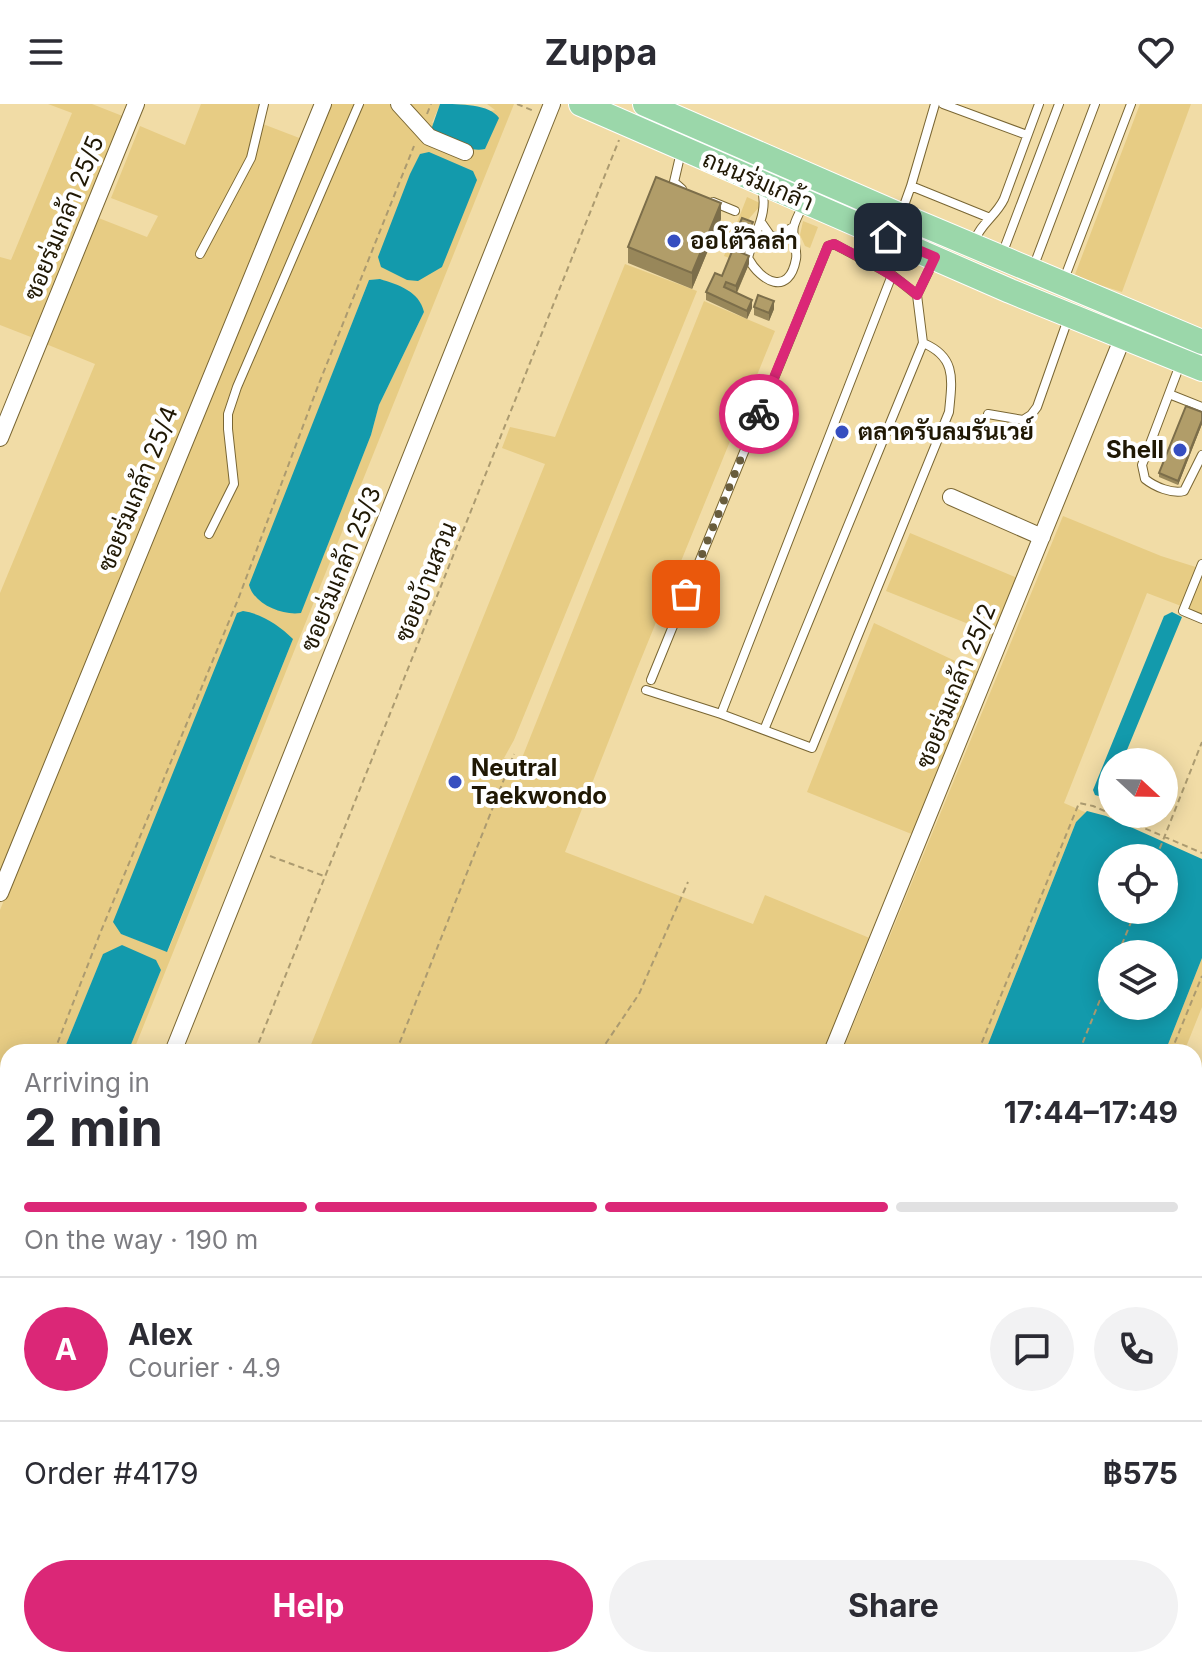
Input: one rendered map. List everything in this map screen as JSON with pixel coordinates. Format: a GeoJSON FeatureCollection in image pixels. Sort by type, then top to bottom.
{"type":"FeatureCollection","features":[{"type":"Feature","properties":{"kind":"main road","name":"ถนนร่มเกล้า"},"geometry":{"type":"LineString","coordinates":[[581,104],[1192,365]]}},
{"type":"Feature","properties":{"kind":"main road","name":"ถนนร่มเกล้า"},"geometry":{"type":"LineString","coordinates":[[645,104],[1202,342]]}},
{"type":"Feature","properties":{"kind":"street","name":"ซอยร่มเกล้า 25/5"},"geometry":{"type":"LineString","coordinates":[[0,438],[136,104]]}},
{"type":"Feature","properties":{"kind":"street","name":"ซอยร่มเกล้า 25/4"},"geometry":{"type":"LineString","coordinates":[[0,893],[323,104]]}},
{"type":"Feature","properties":{"kind":"street"},"geometry":{"type":"LineString","coordinates":[[399,104],[429,137],[465,152]]}},
{"type":"Feature","properties":{"kind":"street","name":"ซอยร่มเกล้า 25/3"},"geometry":{"type":"LineString","coordinates":[[176,1044],[552,104]]}},
{"type":"Feature","properties":{"kind":"street","name":"ซอยร่มเกล้า 25/2"},"geometry":{"type":"LineString","coordinates":[[835,1044],[1123,337]]}},
{"type":"Feature","properties":{"kind":"street"},"geometry":{"type":"LineString","coordinates":[[951,497],[1042,537]]}},
{"type":"Feature","properties":{"kind":"lane"},"geometry":{"type":"LineString","coordinates":[[200,254],[251,158],[264,104]]}},
{"type":"Feature","properties":{"kind":"lane"},"geometry":{"type":"LineString","coordinates":[[209,534],[234,484],[228,414],[237,387],[359,104]]}},
{"type":"Feature","properties":{"kind":"lane"},"geometry":{"type":"LineString","coordinates":[[900,215],[935,104]]}},
{"type":"Feature","properties":{"kind":"lane"},"geometry":{"type":"LineString","coordinates":[[943,104],[1027,135]]}},
{"type":"Feature","properties":{"kind":"lane"},"geometry":{"type":"LineString","coordinates":[[973,245],[978,229],[999,209],[1004,199],[1039,104]]}},
{"type":"Feature","properties":{"kind":"lane"},"geometry":{"type":"LineString","coordinates":[[1001,257],[1059,104]]}},
{"type":"Feature","properties":{"kind":"lane"},"geometry":{"type":"LineString","coordinates":[[1032,270],[1095,104]]}},
{"type":"Feature","properties":{"kind":"lane"},"geometry":{"type":"LineString","coordinates":[[1063,283],[1131,104]]}},
{"type":"Feature","properties":{"kind":"lane"},"geometry":{"type":"LineString","coordinates":[[682,148],[674,182],[677,187],[692,193]]}},
{"type":"Feature","properties":{"kind":"lane"},"geometry":{"type":"LineString","coordinates":[[760,183],[765,202],[748,258],[759,275],[775,283],[784,281],[795,262],[794,226]]}},
{"type":"Feature","properties":{"kind":"lane"},"geometry":{"type":"LineString","coordinates":[[911,186],[990,218]]}},
{"type":"Feature","properties":{"kind":"lane"},"geometry":{"type":"LineString","coordinates":[[706,199],[735,211]]}},
{"type":"Feature","properties":{"kind":"lane"},"geometry":{"type":"LineString","coordinates":[[761,222],[766,232],[777,237],[785,234],[794,226],[805,202]]}},
{"type":"Feature","properties":{"kind":"lane"},"geometry":{"type":"LineString","coordinates":[[651,680],[828,246],[834,244],[892,275],[917,295]]}},
{"type":"Feature","properties":{"kind":"lane"},"geometry":{"type":"LineString","coordinates":[[764,730],[923,343],[917,295],[935,257]]}},
{"type":"Feature","properties":{"kind":"lane"},"geometry":{"type":"LineString","coordinates":[[721,714],[892,275]]}},
{"type":"Feature","properties":{"kind":"lane"},"geometry":{"type":"LineString","coordinates":[[988,414],[1023,420],[1031,415],[1037,407],[1070,315]]}},
{"type":"Feature","properties":{"kind":"lane"},"geometry":{"type":"LineString","coordinates":[[646,690],[812,748],[949,412],[952,381],[948,362],[936,348],[923,343]]}},
{"type":"Feature","properties":{"kind":"lane"},"geometry":{"type":"LineString","coordinates":[[1192,365],[1169,394],[1142,465],[1145,479],[1164,489],[1184,491],[1202,455]]}},
{"type":"Feature","properties":{"kind":"lane"},"geometry":{"type":"LineString","coordinates":[[1169,394],[1202,407]]}},
{"type":"Feature","properties":{"kind":"lane"},"geometry":{"type":"LineString","coordinates":[[1202,564],[1183,611],[1202,619]]}},
{"type":"Feature","properties":{"kind":"path"},"geometry":{"type":"LineString","coordinates":[[57,1044],[239,597],[318,386],[431,104]]}},
{"type":"Feature","properties":{"kind":"path","name":"ซอยบ้านสวน"},"geometry":{"type":"LineString","coordinates":[[258,1044],[625,124]]}},
{"type":"Feature","properties":{"kind":"path"},"geometry":{"type":"LineString","coordinates":[[1162,844],[1202,742]]}},
{"type":"Feature","properties":{"kind":"path"},"geometry":{"type":"LineString","coordinates":[[399,1044],[514,754]]}},
{"type":"Feature","properties":{"kind":"path"},"geometry":{"type":"LineString","coordinates":[[981,1044],[1079,803],[1093,806],[1202,853]]}},
{"type":"Feature","properties":{"kind":"path"},"geometry":{"type":"LineString","coordinates":[[264,854],[325,877]]}},
{"type":"Feature","properties":{"kind":"path"},"geometry":{"type":"LineString","coordinates":[[605,1044],[639,994],[688,882]]}},
{"type":"Feature","properties":{"kind":"path"},"geometry":{"type":"LineString","coordinates":[[1174,1044],[1202,976]]}},
{"type":"Feature","properties":{"kind":"path"},"geometry":{"type":"LineString","coordinates":[[1082,1044],[1098,1005]]}},
{"type":"Feature","properties":{"kind":"shaded area"},"geometry":{"type":"Polygon","coordinates":[[[48,104],[92,104],[125,117],[36,339],[0,325],[0,257],[11,260],[72,113],[48,104]]]}},
{"type":"Feature","properties":{"kind":"shaded area"},"geometry":{"type":"Polygon","coordinates":[[[201,104],[260,104],[255,121],[302,139],[0,872],[0,593],[95,364],[46,344],[96,217],[147,237],[158,216],[111,198],[140,126],[185,145],[201,104]]]}},
{"type":"Feature","properties":{"kind":"shaded area"},"geometry":{"type":"Polygon","coordinates":[[[329,104],[440,104],[432,123],[495,110],[487,104],[514,104],[136,1044],[131,1044],[161,970],[122,945],[103,955],[66,1044],[0,1044],[0,910],[329,104]],[[380,279],[369,280],[305,444],[301,612],[371,435],[379,405],[424,312],[410,291],[380,279]],[[293,639],[121,934],[168,951],[293,639]]]}},
{"type":"Feature","properties":{"kind":"shaded area"},"geometry":{"type":"Polygon","coordinates":[[[1140,104],[1191,104],[1122,292],[1074,277],[1140,104]]]}},
{"type":"Feature","properties":{"kind":"shaded area"},"geometry":{"type":"Polygon","coordinates":[[[747,197],[762,204],[745,223],[732,259],[724,256],[747,197]]]}},
{"type":"Feature","properties":{"kind":"shaded area"},"geometry":{"type":"Polygon","coordinates":[[[803,221],[818,227],[810,248],[805,246],[800,235],[803,221]]]}},
{"type":"Feature","properties":{"kind":"shaded area"},"geometry":{"type":"Polygon","coordinates":[[[625,264],[697,291],[504,758],[520,763],[704,301],[775,331],[565,852],[753,924],[765,895],[872,939],[828,1044],[311,1044],[545,464],[502,448],[510,427],[555,437],[625,264]]]}},
{"type":"Feature","properties":{"kind":"shaded area"},"geometry":{"type":"Polygon","coordinates":[[[1063,516],[1161,556],[1202,569],[1202,614],[1147,593],[1064,803],[1087,813],[1076,822],[988,1044],[845,1044],[1063,516]]]}},
{"type":"Feature","properties":{"kind":"shaded area"},"geometry":{"type":"Polygon","coordinates":[[[910,533],[1020,579],[996,635],[886,591],[910,533]]]}},
{"type":"Feature","properties":{"kind":"shaded area"},"geometry":{"type":"Polygon","coordinates":[[[874,623],[981,673],[914,835],[807,792],[874,623]]]}},
{"type":"Feature","properties":{"kind":"shaded area"},"geometry":{"type":"Polygon","coordinates":[[[1202,958],[1202,1007],[1187,1044],[1168,1044],[1202,958]]]}},
{"type":"Feature","properties":{"kind":"water"},"geometry":{"type":"Polygon","coordinates":[[[440,104],[474,106],[495,113],[499,118],[485,149],[464,147],[431,130],[440,104]]]}},
{"type":"Feature","properties":{"kind":"water"},"geometry":{"type":"Polygon","coordinates":[[[429,152],[473,171],[477,180],[442,267],[418,281],[407,280],[381,267],[378,257],[410,174],[420,154],[429,152]]]}},
{"type":"Feature","properties":{"kind":"water"},"geometry":{"type":"Polygon","coordinates":[[[380,279],[413,294],[424,312],[379,405],[371,435],[301,613],[278,610],[257,598],[249,585],[369,280],[380,279]]]}},
{"type":"Feature","properties":{"kind":"water"},"geometry":{"type":"Polygon","coordinates":[[[243,611],[270,621],[293,639],[167,952],[121,934],[113,922],[237,613],[243,611]]]}},
{"type":"Feature","properties":{"kind":"water"},"geometry":{"type":"Polygon","coordinates":[[[1172,612],[1182,617],[1128,748],[1110,748],[1164,616],[1172,612]]]}},
{"type":"Feature","properties":{"kind":"water"},"geometry":{"type":"Polygon","coordinates":[[[1098,778],[1098,796],[1093,790],[1098,778]]]}},
{"type":"Feature","properties":{"kind":"water"},"geometry":{"type":"Polygon","coordinates":[[[1087,811],[1098,814],[1098,828],[1133,828],[1169,844],[1098,844],[1098,924],[1178,924],[1178,848],[1202,859],[1202,958],[1178,1019],[1178,940],[1098,940],[1098,1020],[1178,1020],[1168,1044],[988,1044],[1076,822],[1087,811]]]}},
{"type":"Feature","properties":{"kind":"water"},"geometry":{"type":"Polygon","coordinates":[[[122,945],[156,960],[161,970],[131,1044],[66,1044],[103,954],[122,945]]]}},
{"type":"Feature","properties":{"kind":"building","name":"ออโต้วิลล่า"},"geometry":{"type":"Polygon","coordinates":[[[656,177],[721,203],[692,273],[628,247],[656,177]]]}},
{"type":"Feature","properties":{"kind":"building"},"geometry":{"type":"Polygon","coordinates":[[[742,218],[753,222],[748,234],[737,230],[742,218]]]}},
{"type":"Feature","properties":{"kind":"building"},"geometry":{"type":"Polygon","coordinates":[[[733,249],[749,256],[736,286],[726,282],[724,287],[752,300],[747,311],[706,292],[715,273],[722,276],[733,249]]]}},
{"type":"Feature","properties":{"kind":"building"},"geometry":{"type":"Polygon","coordinates":[[[758,295],[774,301],[769,313],[754,307],[758,295]]]}},
{"type":"Feature","properties":{"kind":"building","name":"Shell"},"geometry":{"type":"Polygon","coordinates":[[[1186,406],[1202,412],[1202,420],[1178,481],[1159,473],[1186,406]]]}},
{"type":"Feature","properties":{"kind":"way so far"},"geometry":{"type":"LineString","coordinates":[[686,594],[759,414]]}},
{"type":"Feature","properties":{"kind":"place","name":"ออโต้วิลล่า"},"geometry":{"type":"Point","coordinates":[674,241]}},
{"type":"Feature","properties":{"kind":"place","name":"ตลาดรับลมรันเวย์"},"geometry":{"type":"Point","coordinates":[842,432]}},
{"type":"Feature","properties":{"kind":"place","name":"Shell"},"geometry":{"type":"Point","coordinates":[1180,450]}},
{"type":"Feature","properties":{"kind":"place","name":"Neutral Taekwondo"},"geometry":{"type":"Point","coordinates":[455,782]}},
{"type":"Feature","properties":{"kind":"route"},"geometry":{"type":"LineString","coordinates":[[759,414],[828,246],[834,244],[874,265],[917,295],[935,257],[888,237]]}}]}
